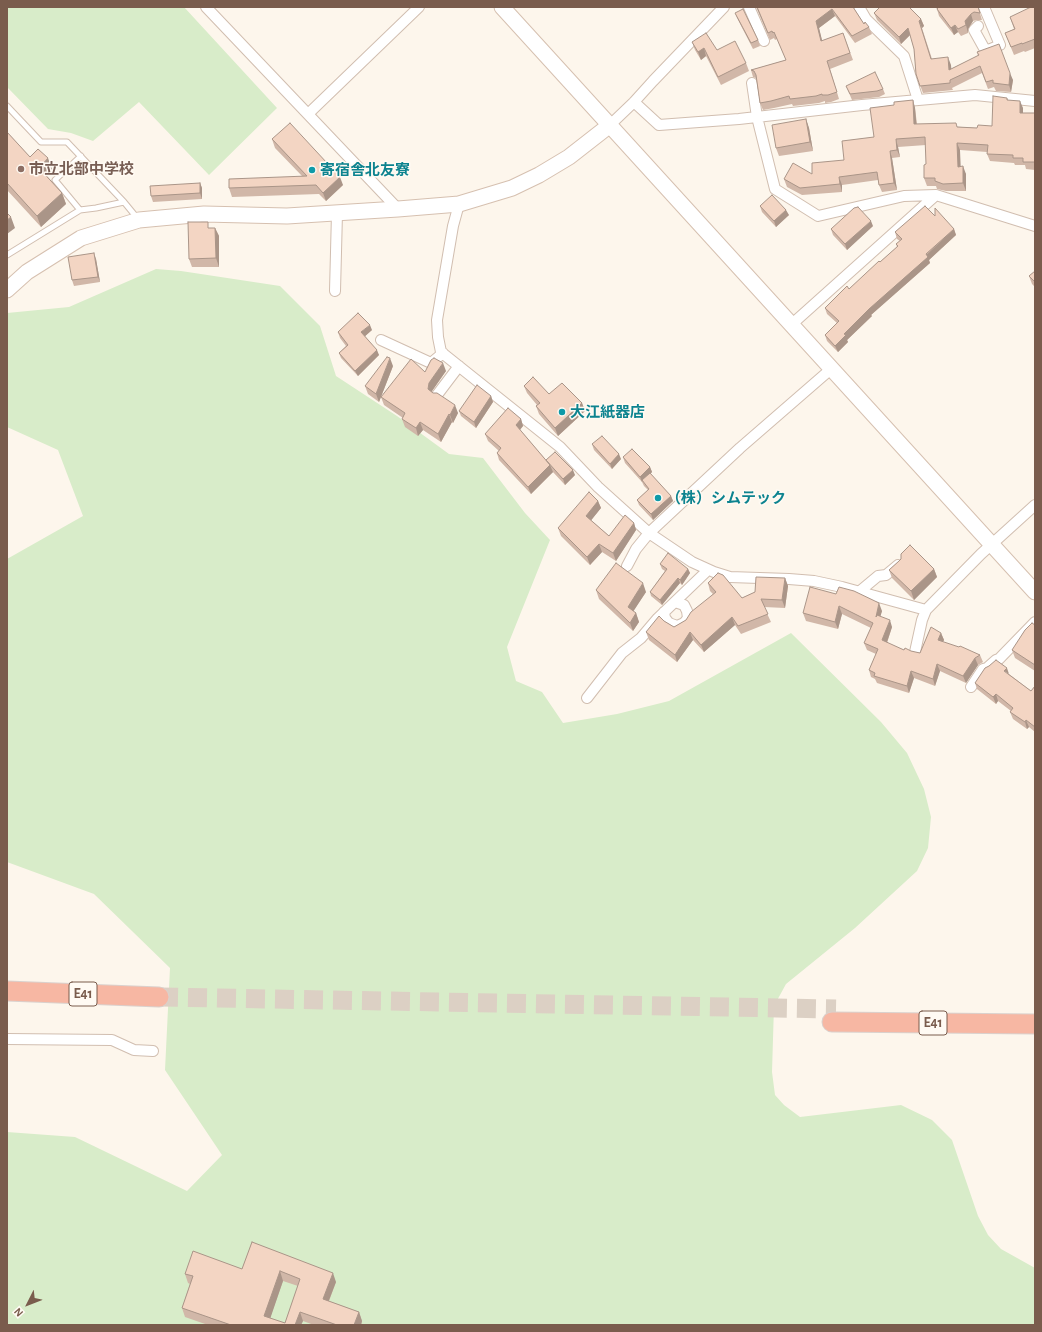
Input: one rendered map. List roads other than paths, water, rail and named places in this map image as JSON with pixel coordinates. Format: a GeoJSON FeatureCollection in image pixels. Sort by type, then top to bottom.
{"type":"FeatureCollection","features":[{"type":"Feature","properties":{"kind":"highway","name":"E41"},"geometry":{"type":"LineString","coordinates":[[7,991],[159,1002],[7,1002]]}},
{"type":"Feature","properties":{"kind":"highway","name":"E41"},"geometry":{"type":"LineString","coordinates":[[1035,1011],[834,1016],[1035,1024]]}},
{"type":"Feature","properties":{"kind":"street"},"geometry":{"type":"LineString","coordinates":[[206,7],[398,209]]}},
{"type":"Feature","properties":{"kind":"street"},"geometry":{"type":"LineString","coordinates":[[308,114],[419,7]]}},
{"type":"Feature","properties":{"kind":"street"},"geometry":{"type":"LineString","coordinates":[[502,7],[1035,592]]}},
{"type":"Feature","properties":{"kind":"street"},"geometry":{"type":"LineString","coordinates":[[7,290],[27,272],[81,238],[139,220],[204,214],[287,216],[459,204],[512,188],[539,175],[569,157],[610,125],[634,102],[724,7]]}},
{"type":"Feature","properties":{"kind":"street"},"geometry":{"type":"LineString","coordinates":[[749,7],[764,42]]}},
{"type":"Feature","properties":{"kind":"street"},"geometry":{"type":"LineString","coordinates":[[859,7],[866,19],[904,56],[918,100]]}},
{"type":"Feature","properties":{"kind":"street"},"geometry":{"type":"LineString","coordinates":[[978,26],[974,30],[984,48],[988,50],[1000,45],[984,7]]}},
{"type":"Feature","properties":{"kind":"street"},"geometry":{"type":"LineString","coordinates":[[752,83],[757,117],[774,189],[818,216],[904,196],[936,195],[1035,226]]}},
{"type":"Feature","properties":{"kind":"street"},"geometry":{"type":"LineString","coordinates":[[634,102],[659,125],[757,117],[975,95],[1035,101]]}},
{"type":"Feature","properties":{"kind":"street"},"geometry":{"type":"LineString","coordinates":[[792,325],[936,195]]}},
{"type":"Feature","properties":{"kind":"street"},"geometry":{"type":"LineString","coordinates":[[459,204],[453,226],[437,320],[438,336],[441,352],[443,354],[560,447],[598,487],[649,533],[692,562],[708,570],[730,577],[814,581],[860,591],[926,610]]}},
{"type":"Feature","properties":{"kind":"street"},"geometry":{"type":"LineString","coordinates":[[334,291],[337,213]]}},
{"type":"Feature","properties":{"kind":"street"},"geometry":{"type":"LineString","coordinates":[[381,340],[431,363],[443,354]]}},
{"type":"Feature","properties":{"kind":"street"},"geometry":{"type":"LineString","coordinates":[[437,395],[459,366]]}},
{"type":"Feature","properties":{"kind":"street"},"geometry":{"type":"LineString","coordinates":[[628,566],[636,549],[649,533],[740,448],[831,369]]}},
{"type":"Feature","properties":{"kind":"street"},"geometry":{"type":"LineString","coordinates":[[915,652],[922,620],[926,610],[981,554],[1035,505]]}},
{"type":"Feature","properties":{"kind":"street"},"geometry":{"type":"LineString","coordinates":[[860,591],[878,576],[886,575],[898,565]]}},
{"type":"Feature","properties":{"kind":"street"},"geometry":{"type":"LineString","coordinates":[[588,698],[622,653],[641,638],[664,612],[708,570]]}},
{"type":"Feature","properties":{"kind":"street"},"geometry":{"type":"LineString","coordinates":[[664,612],[665,618],[669,623],[677,626],[684,623],[688,618],[687,611],[684,605],[675,602]]}},
{"type":"Feature","properties":{"kind":"street"},"geometry":{"type":"LineString","coordinates":[[971,687],[983,669],[1000,659],[1035,622]]}},
{"type":"Feature","properties":{"kind":"street"},"geometry":{"type":"LineString","coordinates":[[7,1039],[112,1040],[134,1050],[153,1051]]}},
{"type":"Feature","properties":{"kind":"lane"},"geometry":{"type":"LineString","coordinates":[[7,106],[41,142],[67,142],[139,220]]}},
{"type":"Feature","properties":{"kind":"lane"},"geometry":{"type":"LineString","coordinates":[[80,210],[55,180],[81,156]]}},
{"type":"Feature","properties":{"kind":"lane"},"geometry":{"type":"LineString","coordinates":[[7,255],[80,210],[124,202]]}},
{"type":"Feature","properties":{"kind":"tunnel"},"geometry":{"type":"LineString","coordinates":[[159,997],[836,1009]]}},
{"type":"Feature","properties":{"kind":"place","name":"市立北部中学校"},"geometry":{"type":"Point","coordinates":[21,169]}},
{"type":"Feature","properties":{"kind":"place","name":"寄宿舎北友寮"},"geometry":{"type":"Point","coordinates":[312,170]}},
{"type":"Feature","properties":{"kind":"place","name":"大江紙器店"},"geometry":{"type":"Point","coordinates":[562,412]}},
{"type":"Feature","properties":{"kind":"place","name":"（株）シムテック"},"geometry":{"type":"Point","coordinates":[658,498]}}]}
